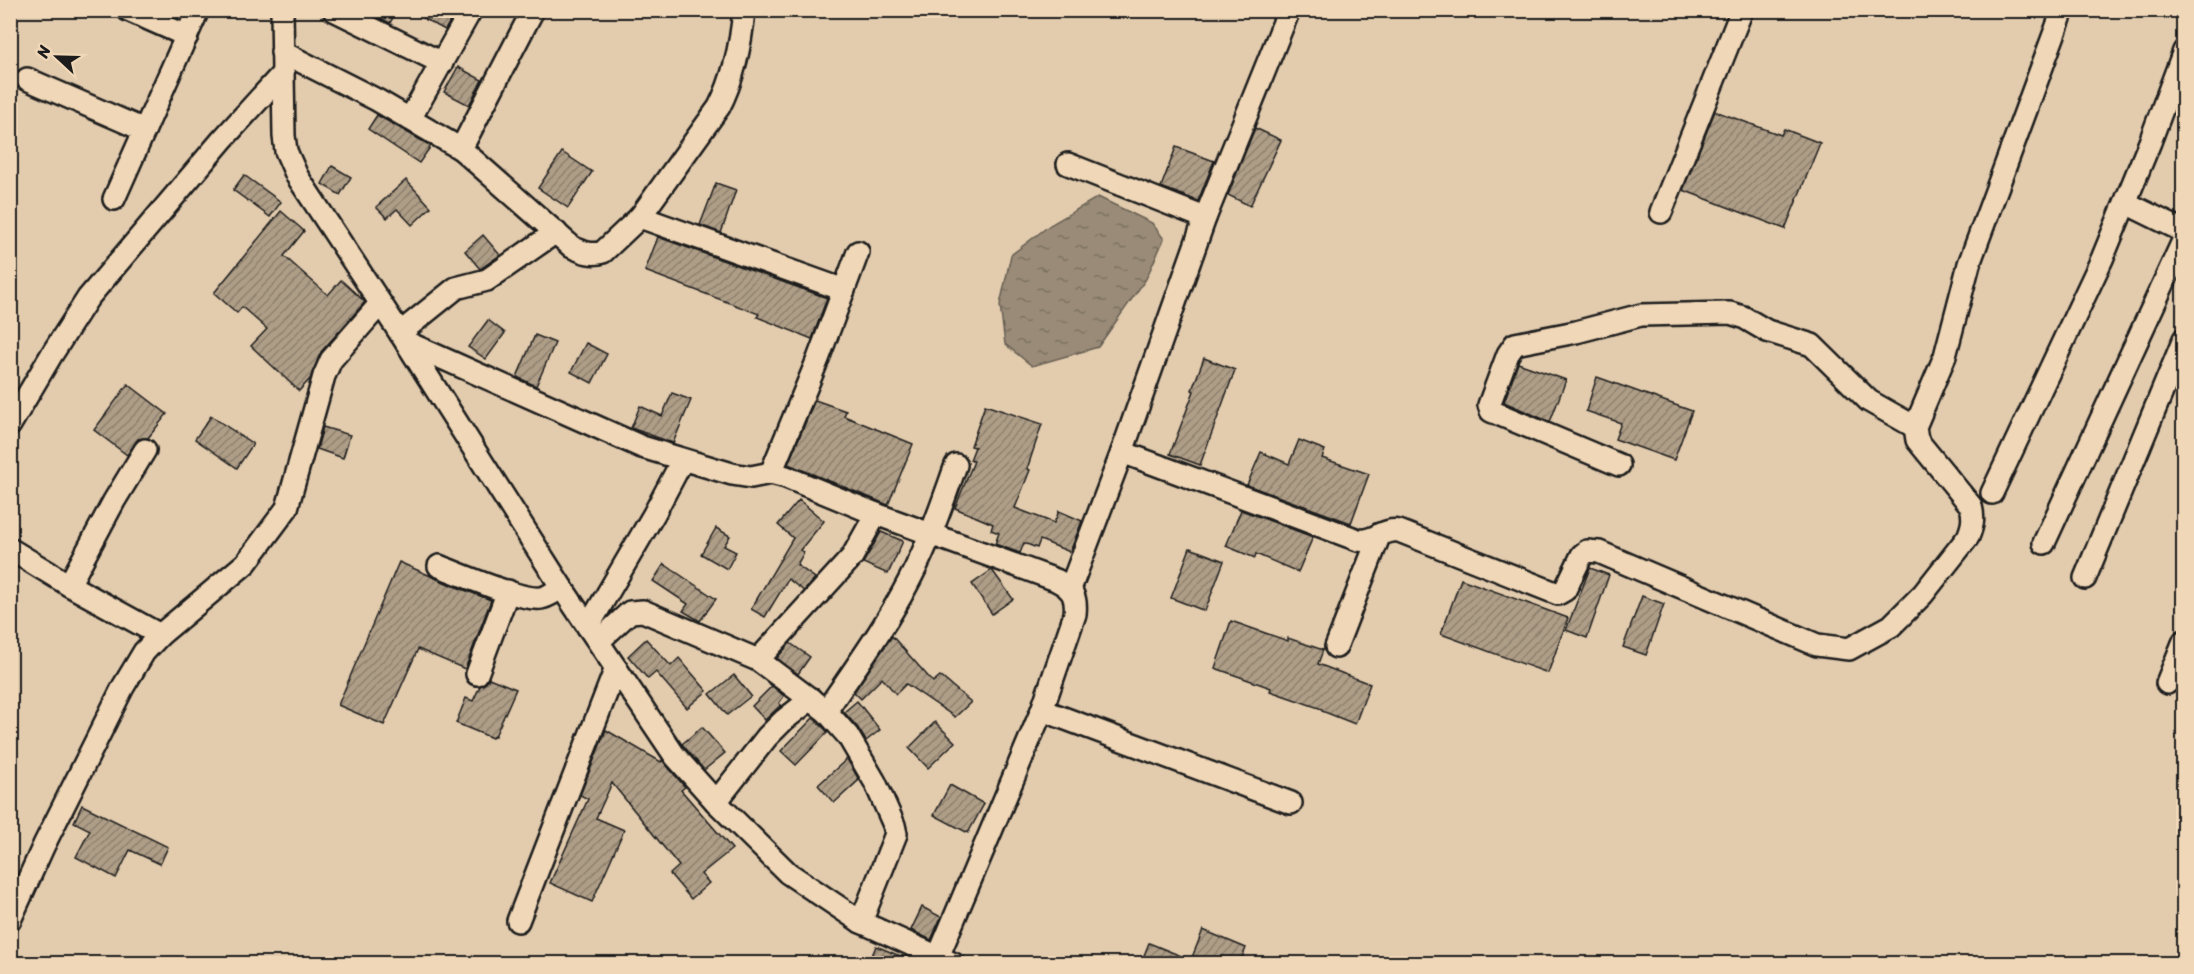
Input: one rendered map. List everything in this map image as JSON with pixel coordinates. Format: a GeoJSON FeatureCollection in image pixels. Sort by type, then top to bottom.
{"type":"FeatureCollection","features":[{"type":"Feature","properties":{"kind":"street"},"geometry":{"type":"LineString","coordinates":[[128,10],[187,36]]}},
{"type":"Feature","properties":{"kind":"street"},"geometry":{"type":"LineString","coordinates":[[114,199],[198,10]]}},
{"type":"Feature","properties":{"kind":"street"},"geometry":{"type":"LineString","coordinates":[[282,10],[284,136],[297,176],[403,337],[562,588],[675,756],[716,802],[788,873],[861,922],[946,960],[1042,710],[1075,614],[1076,603],[1070,589],[1056,580],[771,473],[751,477],[740,476],[682,460],[625,440],[403,337]]}},
{"type":"Feature","properties":{"kind":"street"},"geometry":{"type":"LineString","coordinates":[[334,10],[442,63]]}},
{"type":"Feature","properties":{"kind":"street"},"geometry":{"type":"LineString","coordinates":[[410,119],[471,10]]}},
{"type":"Feature","properties":{"kind":"street"},"geometry":{"type":"LineString","coordinates":[[461,149],[533,10]]}},
{"type":"Feature","properties":{"kind":"street"},"geometry":{"type":"LineString","coordinates":[[282,62],[377,100],[461,149],[572,247],[583,252],[597,254],[603,252],[640,217],[724,98],[734,69],[744,10]]}},
{"type":"Feature","properties":{"kind":"street"},"geometry":{"type":"LineString","coordinates":[[1070,589],[1122,452],[1205,218],[1289,10]]}},
{"type":"Feature","properties":{"kind":"street"},"geometry":{"type":"LineString","coordinates":[[1661,212],[1742,10]]}},
{"type":"Feature","properties":{"kind":"street"},"geometry":{"type":"LineString","coordinates":[[1122,452],[1358,540],[1367,541],[1392,530],[1399,531],[1558,594],[1565,590],[1582,555],[1587,551],[1599,552],[1817,645],[1849,649],[1891,626],[1923,594],[1968,537],[1972,527],[1974,517],[1971,506],[1917,440],[1915,427],[1945,356],[1970,264],[2063,10]]}},
{"type":"Feature","properties":{"kind":"street"},"geometry":{"type":"LineString","coordinates":[[1992,493],[2102,259],[2184,51]]}},
{"type":"Feature","properties":{"kind":"street"},"geometry":{"type":"LineString","coordinates":[[10,425],[88,298],[215,148],[282,62]]}},
{"type":"Feature","properties":{"kind":"street"},"geometry":{"type":"LineString","coordinates":[[27,79],[144,130]]}},
{"type":"Feature","properties":{"kind":"street"},"geometry":{"type":"LineString","coordinates":[[1068,164],[1205,218]]}},
{"type":"Feature","properties":{"kind":"street"},"geometry":{"type":"LineString","coordinates":[[2126,203],[2184,233]]}},
{"type":"Feature","properties":{"kind":"street"},"geometry":{"type":"LineString","coordinates":[[640,217],[844,290]]}},
{"type":"Feature","properties":{"kind":"street"},"geometry":{"type":"LineString","coordinates":[[403,337],[456,288],[487,280],[556,232]]}},
{"type":"Feature","properties":{"kind":"street"},"geometry":{"type":"LineString","coordinates":[[2044,543],[2184,239]]}},
{"type":"Feature","properties":{"kind":"street"},"geometry":{"type":"LineString","coordinates":[[771,473],[858,252]]}},
{"type":"Feature","properties":{"kind":"street"},"geometry":{"type":"LineString","coordinates":[[10,920],[44,845],[123,687],[144,652],[160,635],[246,563],[287,508],[324,376],[331,360],[381,304]]}},
{"type":"Feature","properties":{"kind":"street"},"geometry":{"type":"LineString","coordinates":[[1618,465],[1491,411],[1489,405],[1508,354],[1515,344],[1576,332],[1641,315],[1730,313],[1743,317],[1767,331],[1812,345],[1869,401],[1915,427]]}},
{"type":"Feature","properties":{"kind":"street"},"geometry":{"type":"LineString","coordinates":[[2085,578],[2184,339]]}},
{"type":"Feature","properties":{"kind":"street"},"geometry":{"type":"LineString","coordinates":[[69,585],[114,501],[145,450]]}},
{"type":"Feature","properties":{"kind":"street"},"geometry":{"type":"LineString","coordinates":[[594,634],[682,460]]}},
{"type":"Feature","properties":{"kind":"street"},"geometry":{"type":"LineString","coordinates":[[716,802],[783,720],[819,705],[896,605],[931,534],[956,465]]}},
{"type":"Feature","properties":{"kind":"street"},"geometry":{"type":"LineString","coordinates":[[758,660],[852,557],[876,514]]}},
{"type":"Feature","properties":{"kind":"street"},"geometry":{"type":"LineString","coordinates":[[1336,647],[1380,534]]}},
{"type":"Feature","properties":{"kind":"street"},"geometry":{"type":"LineString","coordinates":[[10,549],[69,585],[160,635]]}},
{"type":"Feature","properties":{"kind":"street"},"geometry":{"type":"LineString","coordinates":[[439,566],[533,598],[542,598],[562,588]]}},
{"type":"Feature","properties":{"kind":"street"},"geometry":{"type":"LineString","coordinates":[[477,674],[508,591]]}},
{"type":"Feature","properties":{"kind":"street"},"geometry":{"type":"LineString","coordinates":[[594,634],[630,612],[643,611],[758,660],[819,705],[848,736],[875,783],[896,834],[861,922]]}},
{"type":"Feature","properties":{"kind":"street"},"geometry":{"type":"LineString","coordinates":[[2167,683],[2184,640]]}},
{"type":"Feature","properties":{"kind":"street"},"geometry":{"type":"LineString","coordinates":[[518,921],[616,668]]}},
{"type":"Feature","properties":{"kind":"street"},"geometry":{"type":"LineString","coordinates":[[1042,710],[1291,803]]}},
{"type":"Feature","properties":{"kind":"water"},"geometry":{"type":"Polygon","coordinates":[[[1098,197],[1152,223],[1164,239],[1146,279],[1098,347],[1032,366],[1005,344],[1000,305],[1011,255],[1050,225],[1098,197]]]}},
{"type":"Feature","properties":{"kind":"building"},"geometry":{"type":"Polygon","coordinates":[[[364,10],[397,10],[390,23],[364,10]]]}},
{"type":"Feature","properties":{"kind":"building"},"geometry":{"type":"Polygon","coordinates":[[[408,10],[456,10],[445,30],[408,10]]]}},
{"type":"Feature","properties":{"kind":"building"},"geometry":{"type":"Polygon","coordinates":[[[458,67],[482,80],[469,105],[444,92],[458,67]]]}},
{"type":"Feature","properties":{"kind":"building"},"geometry":{"type":"Polygon","coordinates":[[[1715,111],[1781,135],[1784,129],[1820,143],[1785,229],[1683,190],[1715,111]]]}},
{"type":"Feature","properties":{"kind":"building"},"geometry":{"type":"Polygon","coordinates":[[[377,115],[431,146],[419,163],[368,129],[377,115]]]}},
{"type":"Feature","properties":{"kind":"building"},"geometry":{"type":"Polygon","coordinates":[[[1255,128],[1281,140],[1250,206],[1228,195],[1255,128]]]}},
{"type":"Feature","properties":{"kind":"building"},"geometry":{"type":"Polygon","coordinates":[[[1176,147],[1214,161],[1198,201],[1161,187],[1176,147]]]}},
{"type":"Feature","properties":{"kind":"building"},"geometry":{"type":"Polygon","coordinates":[[[562,152],[592,172],[568,208],[538,188],[562,152]]]}},
{"type":"Feature","properties":{"kind":"building"},"geometry":{"type":"Polygon","coordinates":[[[332,166],[351,177],[340,195],[322,184],[332,166]]]}},
{"type":"Feature","properties":{"kind":"building"},"geometry":{"type":"Polygon","coordinates":[[[244,175],[281,202],[270,217],[233,190],[244,175]]]}},
{"type":"Feature","properties":{"kind":"building"},"geometry":{"type":"Polygon","coordinates":[[[406,180],[431,207],[412,225],[397,209],[387,218],[376,207],[406,180]]]}},
{"type":"Feature","properties":{"kind":"building"},"geometry":{"type":"Polygon","coordinates":[[[716,183],[736,190],[721,233],[700,225],[716,183]]]}},
{"type":"Feature","properties":{"kind":"building"},"geometry":{"type":"Polygon","coordinates":[[[281,211],[304,231],[284,256],[328,295],[341,280],[365,302],[321,352],[310,379],[299,391],[251,346],[267,329],[242,307],[237,313],[214,293],[281,211]]]}},
{"type":"Feature","properties":{"kind":"building"},"geometry":{"type":"Polygon","coordinates":[[[483,235],[500,255],[480,269],[465,251],[483,235]]]}},
{"type":"Feature","properties":{"kind":"building"},"geometry":{"type":"Polygon","coordinates":[[[658,237],[827,298],[812,339],[757,317],[759,314],[645,271],[658,237]]]}},
{"type":"Feature","properties":{"kind":"building"},"geometry":{"type":"Polygon","coordinates":[[[488,320],[505,333],[486,359],[468,347],[488,320]]]}},
{"type":"Feature","properties":{"kind":"building"},"geometry":{"type":"Polygon","coordinates":[[[535,335],[555,343],[536,386],[517,377],[535,335]]]}},
{"type":"Feature","properties":{"kind":"building"},"geometry":{"type":"Polygon","coordinates":[[[586,343],[607,354],[592,383],[571,372],[586,343]]]}},
{"type":"Feature","properties":{"kind":"building"},"geometry":{"type":"Polygon","coordinates":[[[1204,358],[1235,370],[1200,465],[1170,454],[1204,358]]]}},
{"type":"Feature","properties":{"kind":"building"},"geometry":{"type":"Polygon","coordinates":[[[1518,363],[1566,380],[1550,422],[1504,402],[1518,363]]]}},
{"type":"Feature","properties":{"kind":"building"},"geometry":{"type":"Polygon","coordinates":[[[1597,377],[1692,411],[1674,460],[1615,439],[1621,423],[1586,411],[1597,377]]]}},
{"type":"Feature","properties":{"kind":"building"},"geometry":{"type":"Polygon","coordinates":[[[128,384],[167,414],[148,438],[138,439],[127,455],[94,430],[128,384]]]}},
{"type":"Feature","properties":{"kind":"building"},"geometry":{"type":"Polygon","coordinates":[[[672,393],[691,400],[673,443],[631,428],[640,406],[662,416],[672,393]]]}},
{"type":"Feature","properties":{"kind":"building"},"geometry":{"type":"Polygon","coordinates":[[[815,400],[846,411],[844,416],[913,444],[888,505],[788,464],[815,400]]]}},
{"type":"Feature","properties":{"kind":"building"},"geometry":{"type":"Polygon","coordinates":[[[985,405],[1042,424],[1027,469],[1030,470],[1015,508],[1054,523],[1059,511],[1082,521],[1070,552],[1040,540],[1037,548],[1024,543],[1020,553],[995,544],[999,533],[991,530],[993,524],[955,508],[974,461],[970,460],[975,447],[971,446],[985,405]]]}},
{"type":"Feature","properties":{"kind":"building"},"geometry":{"type":"Polygon","coordinates":[[[211,416],[253,444],[237,468],[195,439],[211,416]]]}},
{"type":"Feature","properties":{"kind":"building"},"geometry":{"type":"Polygon","coordinates":[[[323,427],[350,435],[343,458],[317,449],[323,427]]]}},
{"type":"Feature","properties":{"kind":"building"},"geometry":{"type":"Polygon","coordinates":[[[1299,440],[1325,450],[1322,458],[1369,474],[1351,523],[1247,485],[1261,452],[1289,464],[1299,440]]]}},
{"type":"Feature","properties":{"kind":"building"},"geometry":{"type":"Polygon","coordinates":[[[799,500],[824,521],[800,550],[804,552],[797,565],[815,578],[804,591],[788,579],[765,617],[751,609],[793,538],[778,525],[799,500]]]}},
{"type":"Feature","properties":{"kind":"building"},"geometry":{"type":"Polygon","coordinates":[[[1241,510],[1313,537],[1298,572],[1256,554],[1255,558],[1226,546],[1241,510]]]}},
{"type":"Feature","properties":{"kind":"building"},"geometry":{"type":"Polygon","coordinates":[[[716,528],[730,536],[724,546],[736,552],[727,569],[701,554],[716,528]]]}},
{"type":"Feature","properties":{"kind":"building"},"geometry":{"type":"Polygon","coordinates":[[[881,532],[903,541],[888,574],[863,563],[881,532]]]}},
{"type":"Feature","properties":{"kind":"building"},"geometry":{"type":"Polygon","coordinates":[[[1190,548],[1224,561],[1205,611],[1171,598],[1190,548]]]}},
{"type":"Feature","properties":{"kind":"building"},"geometry":{"type":"Polygon","coordinates":[[[399,562],[491,600],[465,669],[418,649],[384,725],[338,705],[399,562]]]}},
{"type":"Feature","properties":{"kind":"building"},"geometry":{"type":"Polygon","coordinates":[[[664,564],[716,599],[700,621],[683,611],[688,604],[653,581],[664,564]]]}},
{"type":"Feature","properties":{"kind":"building"},"geometry":{"type":"Polygon","coordinates":[[[1590,568],[1609,575],[1587,638],[1566,630],[1590,568]]]}},
{"type":"Feature","properties":{"kind":"building"},"geometry":{"type":"Polygon","coordinates":[[[992,570],[1013,599],[992,614],[972,584],[992,570]]]}},
{"type":"Feature","properties":{"kind":"building"},"geometry":{"type":"Polygon","coordinates":[[[1461,579],[1568,618],[1548,673],[1441,634],[1461,579]]]}},
{"type":"Feature","properties":{"kind":"building"},"geometry":{"type":"Polygon","coordinates":[[[1642,596],[1664,604],[1646,655],[1623,647],[1642,596]]]}},
{"type":"Feature","properties":{"kind":"building"},"geometry":{"type":"Polygon","coordinates":[[[1231,621],[1288,641],[1288,638],[1323,650],[1318,664],[1370,684],[1355,724],[1322,711],[1322,709],[1270,691],[1271,688],[1215,668],[1231,621]]]}},
{"type":"Feature","properties":{"kind":"building"},"geometry":{"type":"Polygon","coordinates":[[[892,636],[933,682],[940,676],[971,702],[955,717],[906,684],[896,694],[882,678],[861,699],[854,692],[892,636]]]}},
{"type":"Feature","properties":{"kind":"building"},"geometry":{"type":"Polygon","coordinates":[[[646,639],[671,666],[679,658],[707,691],[687,708],[656,672],[648,679],[628,656],[646,639]]]}},
{"type":"Feature","properties":{"kind":"building"},"geometry":{"type":"Polygon","coordinates":[[[790,643],[810,657],[798,674],[777,658],[790,643]]]}},
{"type":"Feature","properties":{"kind":"building"},"geometry":{"type":"Polygon","coordinates":[[[734,675],[751,696],[727,715],[710,694],[734,675]]]}},
{"type":"Feature","properties":{"kind":"building"},"geometry":{"type":"Polygon","coordinates":[[[489,678],[516,689],[495,736],[492,738],[456,723],[466,698],[473,701],[480,686],[489,678]]]}},
{"type":"Feature","properties":{"kind":"building"},"geometry":{"type":"Polygon","coordinates":[[[772,686],[784,696],[779,703],[781,705],[765,720],[752,706],[772,686]]]}},
{"type":"Feature","properties":{"kind":"building"},"geometry":{"type":"Polygon","coordinates":[[[857,701],[880,730],[866,741],[844,712],[857,701]]]}},
{"type":"Feature","properties":{"kind":"building"},"geometry":{"type":"Polygon","coordinates":[[[813,718],[828,732],[796,765],[781,751],[813,718]]]}},
{"type":"Feature","properties":{"kind":"building"},"geometry":{"type":"Polygon","coordinates":[[[935,722],[955,742],[928,768],[909,748],[935,722]]]}},
{"type":"Feature","properties":{"kind":"building"},"geometry":{"type":"Polygon","coordinates":[[[702,727],[725,753],[704,770],[682,744],[702,727]]]}},
{"type":"Feature","properties":{"kind":"building"},"geometry":{"type":"Polygon","coordinates":[[[606,730],[661,762],[662,760],[685,787],[681,790],[732,849],[701,874],[709,883],[691,899],[670,874],[679,866],[612,783],[596,818],[624,830],[592,902],[550,883],[588,799],[580,795],[606,730]]]}},
{"type":"Feature","properties":{"kind":"building"},"geometry":{"type":"Polygon","coordinates":[[[847,759],[859,780],[834,803],[818,785],[847,759]]]}},
{"type":"Feature","properties":{"kind":"building"},"geometry":{"type":"Polygon","coordinates":[[[950,785],[984,804],[968,833],[934,815],[950,785]]]}},
{"type":"Feature","properties":{"kind":"building"},"geometry":{"type":"Polygon","coordinates":[[[82,805],[168,847],[160,864],[130,850],[116,878],[76,857],[90,830],[74,822],[82,805]]]}},
{"type":"Feature","properties":{"kind":"building"},"geometry":{"type":"Polygon","coordinates":[[[922,907],[941,917],[931,940],[911,930],[922,907]]]}},
{"type":"Feature","properties":{"kind":"building"},"geometry":{"type":"Polygon","coordinates":[[[1203,930],[1246,948],[1240,963],[1141,963],[1149,943],[1191,960],[1203,930]]]}},
{"type":"Feature","properties":{"kind":"building"},"geometry":{"type":"Polygon","coordinates":[[[876,946],[917,963],[869,963],[876,946]]]}}]}
